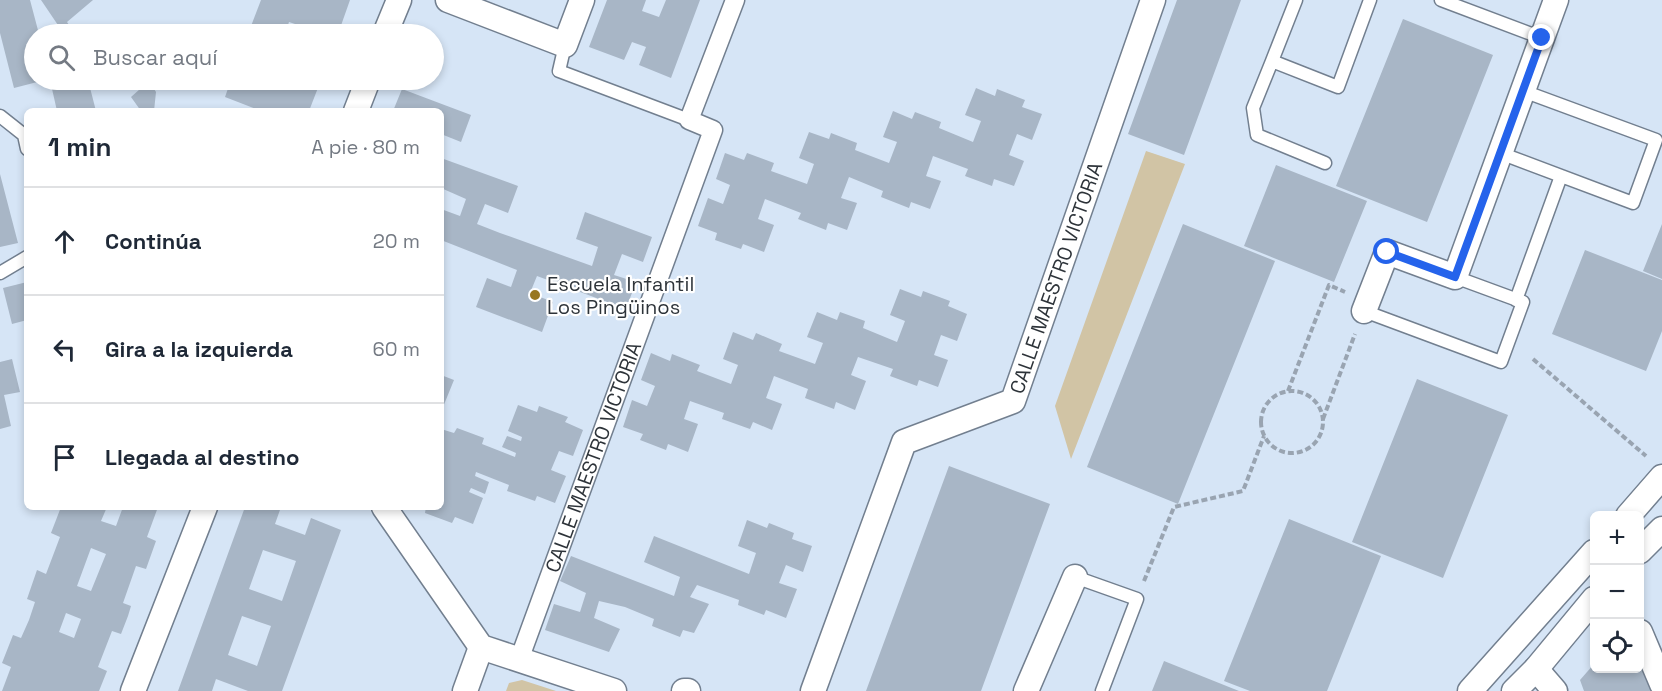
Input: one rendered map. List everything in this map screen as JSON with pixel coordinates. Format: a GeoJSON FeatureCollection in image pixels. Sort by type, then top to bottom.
{"type":"FeatureCollection","features":[{"type":"Feature","properties":{"kind":"street"},"geometry":{"type":"LineString","coordinates":[[389,24],[399,0]]}},
{"type":"Feature","properties":{"kind":"street"},"geometry":{"type":"LineString","coordinates":[[448,0],[565,45],[582,0]]}},
{"type":"Feature","properties":{"kind":"street"},"geometry":{"type":"LineString","coordinates":[[689,120],[735,0]]}},
{"type":"Feature","properties":{"kind":"street","name":"CALLE MAESTRO VICTORIA"},"geometry":{"type":"LineString","coordinates":[[813,691],[904,442],[1013,401],[1153,0]]}},
{"type":"Feature","properties":{"kind":"street"},"geometry":{"type":"LineString","coordinates":[[1364,311],[1387,252],[1455,277],[1556,0]]}},
{"type":"Feature","properties":{"kind":"street"},"geometry":{"type":"LineString","coordinates":[[357,108],[364,90]]}},
{"type":"Feature","properties":{"kind":"street","name":"CALLE MAESTRO VICTORIA"},"geometry":{"type":"LineString","coordinates":[[519,660],[713,130],[689,120]]}},
{"type":"Feature","properties":{"kind":"street"},"geometry":{"type":"LineString","coordinates":[[1631,511],[1658,470]]}},
{"type":"Feature","properties":{"kind":"street"},"geometry":{"type":"LineString","coordinates":[[134,691],[204,510]]}},
{"type":"Feature","properties":{"kind":"street"},"geometry":{"type":"LineString","coordinates":[[386,510],[481,647],[614,691]]}},
{"type":"Feature","properties":{"kind":"street"},"geometry":{"type":"LineString","coordinates":[[1644,547],[1662,530]]}},
{"type":"Feature","properties":{"kind":"street"},"geometry":{"type":"LineString","coordinates":[[1470,691],[1590,556]]}},
{"type":"Feature","properties":{"kind":"street"},"geometry":{"type":"LineString","coordinates":[[1026,691],[1075,577]]}},
{"type":"Feature","properties":{"kind":"street"},"geometry":{"type":"LineString","coordinates":[[1514,691],[1536,669],[1590,604]]}},
{"type":"Feature","properties":{"kind":"street"},"geometry":{"type":"LineString","coordinates":[[1644,641],[1662,684]]}},
{"type":"Feature","properties":{"kind":"street"},"geometry":{"type":"LineString","coordinates":[[465,691],[481,647]]}},
{"type":"Feature","properties":{"kind":"street"},"geometry":{"type":"LineString","coordinates":[[1536,669],[1555,691]]}},
{"type":"Feature","properties":{"kind":"lane"},"geometry":{"type":"LineString","coordinates":[[1296,0],[1253,108],[1257,135],[1325,163]]}},
{"type":"Feature","properties":{"kind":"lane"},"geometry":{"type":"LineString","coordinates":[[1272,62],[1338,87],[1370,0]]}},
{"type":"Feature","properties":{"kind":"lane"},"geometry":{"type":"LineString","coordinates":[[1441,0],[1542,38]]}},
{"type":"Feature","properties":{"kind":"lane"},"geometry":{"type":"LineString","coordinates":[[565,45],[559,71],[689,120]]}},
{"type":"Feature","properties":{"kind":"lane"},"geometry":{"type":"LineString","coordinates":[[1500,153],[1633,203],[1656,140],[1523,91]]}},
{"type":"Feature","properties":{"kind":"lane"},"geometry":{"type":"LineString","coordinates":[[0,116],[24,135]]}},
{"type":"Feature","properties":{"kind":"lane"},"geometry":{"type":"LineString","coordinates":[[1516,300],[1561,176]]}},
{"type":"Feature","properties":{"kind":"lane"},"geometry":{"type":"LineString","coordinates":[[0,273],[24,259]]}},
{"type":"Feature","properties":{"kind":"lane"},"geometry":{"type":"LineString","coordinates":[[1364,311],[1501,362],[1523,302],[1455,277]]}},
{"type":"Feature","properties":{"kind":"lane"},"geometry":{"type":"LineString","coordinates":[[1075,577],[1137,599],[1102,691]]}},
{"type":"Feature","properties":{"kind":"path"},"geometry":{"type":"LineString","coordinates":[[1288,392],[1329,285]]}},
{"type":"Feature","properties":{"kind":"path"},"geometry":{"type":"LineString","coordinates":[[1264,436],[1271,445],[1290,454],[1301,452],[1318,440],[1323,419],[1364,311]]}},
{"type":"Feature","properties":{"kind":"path"},"geometry":{"type":"LineString","coordinates":[[1533,358],[1658,470]]}},
{"type":"Feature","properties":{"kind":"path"},"geometry":{"type":"LineString","coordinates":[[1137,599],[1174,507],[1243,491],[1264,436],[1262,417],[1271,400],[1288,392],[1307,395],[1320,409],[1323,419]]}},
{"type":"Feature","properties":{"kind":"shaded area"},"geometry":{"type":"Polygon","coordinates":[[[1146,151],[1185,164],[1071,459],[1055,406],[1146,151]]]}},
{"type":"Feature","properties":{"kind":"shaded area"},"geometry":{"type":"Polygon","coordinates":[[[522,680],[556,691],[506,691],[509,683],[522,680]]]}},
{"type":"Feature","properties":{"kind":"building"},"geometry":{"type":"Polygon","coordinates":[[[0,0],[30,0],[36,24],[24,24],[24,85],[14,88],[0,33],[0,0]]]}},
{"type":"Feature","properties":{"kind":"building"},"geometry":{"type":"Polygon","coordinates":[[[41,0],[93,0],[67,22],[68,24],[57,24],[41,0]]]}},
{"type":"Feature","properties":{"kind":"building"},"geometry":{"type":"Polygon","coordinates":[[[261,0],[350,0],[342,24],[289,22],[288,24],[252,24],[261,0]]]}},
{"type":"Feature","properties":{"kind":"building"},"geometry":{"type":"Polygon","coordinates":[[[607,0],[646,0],[642,11],[659,17],[666,0],[700,0],[671,78],[639,65],[646,47],[632,42],[624,60],[589,47],[607,0]]]}},
{"type":"Feature","properties":{"kind":"building"},"geometry":{"type":"Polygon","coordinates":[[[1177,0],[1241,0],[1184,155],[1128,134],[1177,0]]]}},
{"type":"Feature","properties":{"kind":"building"},"geometry":{"type":"Polygon","coordinates":[[[1403,19],[1493,55],[1427,222],[1336,186],[1403,19]]]}},
{"type":"Feature","properties":{"kind":"building"},"geometry":{"type":"Polygon","coordinates":[[[976,88],[995,96],[997,89],[1025,100],[1022,107],[1042,114],[1032,140],[1017,134],[1009,155],[1024,161],[1014,186],[994,179],[992,186],[965,176],[968,169],[933,156],[926,176],[941,181],[930,209],[911,202],[909,208],[881,197],[883,191],[849,177],[841,198],[857,203],[847,230],[828,223],[826,230],[798,219],[801,213],[765,199],[758,219],[774,225],[764,252],[743,244],[741,249],[715,240],[717,233],[698,226],[708,198],[723,204],[730,185],[716,179],[725,153],[744,160],[747,153],[774,163],[771,171],[807,184],[814,164],[799,158],[809,132],[829,139],[831,133],[857,143],[855,150],[889,163],[897,142],[883,137],[893,111],[912,119],[915,112],[941,122],[939,128],[973,142],[981,121],[965,115],[976,88]]]}},
{"type":"Feature","properties":{"kind":"building"},"geometry":{"type":"Polygon","coordinates":[[[52,90],[91,90],[95,108],[56,108],[52,90]]]}},
{"type":"Feature","properties":{"kind":"building"},"geometry":{"type":"Polygon","coordinates":[[[139,90],[155,90],[154,108],[139,108],[131,97],[139,90]]]}},
{"type":"Feature","properties":{"kind":"building"},"geometry":{"type":"Polygon","coordinates":[[[227,90],[317,90],[310,108],[253,108],[225,97],[227,90]]]}},
{"type":"Feature","properties":{"kind":"building"},"geometry":{"type":"Polygon","coordinates":[[[402,90],[405,90],[471,115],[461,142],[444,135],[444,108],[394,108],[402,90]]]}},
{"type":"Feature","properties":{"kind":"building"},"geometry":{"type":"Polygon","coordinates":[[[444,159],[518,186],[508,213],[485,204],[477,224],[500,233],[592,266],[598,247],[576,239],[585,212],[652,237],[643,262],[622,254],[614,275],[636,282],[626,309],[537,276],[530,293],[553,302],[542,332],[476,307],[487,278],[511,287],[517,270],[444,241],[444,210],[460,216],[466,199],[444,189],[444,159]]]}},
{"type":"Feature","properties":{"kind":"building"},"geometry":{"type":"Polygon","coordinates":[[[1276,165],[1367,201],[1334,282],[1244,246],[1276,165]]]}},
{"type":"Feature","properties":{"kind":"building"},"geometry":{"type":"Polygon","coordinates":[[[0,174],[18,243],[0,247],[0,174]]]}},
{"type":"Feature","properties":{"kind":"building"},"geometry":{"type":"Polygon","coordinates":[[[1183,224],[1275,261],[1178,504],[1087,467],[1183,224]]]}},
{"type":"Feature","properties":{"kind":"building"},"geometry":{"type":"Polygon","coordinates":[[[1662,224],[1662,279],[1643,271],[1662,224]]]}},
{"type":"Feature","properties":{"kind":"building"},"geometry":{"type":"Polygon","coordinates":[[[1585,250],[1662,280],[1662,331],[1646,371],[1552,334],[1585,250]]]}},
{"type":"Feature","properties":{"kind":"building"},"geometry":{"type":"Polygon","coordinates":[[[24,283],[24,321],[12,324],[3,288],[24,283]]]}},
{"type":"Feature","properties":{"kind":"building"},"geometry":{"type":"Polygon","coordinates":[[[900,289],[921,297],[923,291],[950,301],[948,306],[967,314],[957,341],[941,335],[934,355],[948,360],[938,387],[919,380],[917,386],[890,376],[893,369],[858,357],[851,375],[866,381],[855,410],[836,402],[834,409],[805,398],[808,389],[774,376],[766,398],[782,404],[772,430],[753,422],[750,429],[722,419],[724,413],[690,401],[684,419],[698,424],[688,452],[668,444],[666,450],[640,440],[643,434],[623,427],[632,400],[647,406],[655,386],[641,380],[651,353],[670,361],[672,354],[700,365],[697,371],[731,384],[738,365],[723,359],[733,332],[753,340],[756,333],[782,344],[779,351],[815,364],[823,343],[807,337],[817,312],[837,320],[840,312],[865,321],[863,328],[897,342],[905,321],[890,315],[900,289]]]}},
{"type":"Feature","properties":{"kind":"building"},"geometry":{"type":"Polygon","coordinates":[[[12,359],[20,392],[4,395],[11,426],[0,429],[0,362],[12,359]]]}},
{"type":"Feature","properties":{"kind":"building"},"geometry":{"type":"Polygon","coordinates":[[[444,376],[454,380],[444,405],[444,376]]]}},
{"type":"Feature","properties":{"kind":"building"},"geometry":{"type":"Polygon","coordinates":[[[1417,379],[1508,415],[1443,578],[1352,542],[1417,379]]]}},
{"type":"Feature","properties":{"kind":"building"},"geometry":{"type":"Polygon","coordinates":[[[518,405],[537,412],[539,406],[568,417],[565,422],[583,430],[573,456],[559,451],[551,470],[566,476],[555,503],[537,496],[535,501],[507,491],[509,485],[476,472],[475,476],[489,482],[485,494],[471,488],[469,492],[483,498],[473,524],[455,517],[452,523],[425,513],[426,510],[444,510],[444,430],[454,433],[457,428],[484,438],[482,444],[515,457],[516,453],[502,447],[507,436],[521,441],[522,437],[508,431],[518,405]]]}},
{"type":"Feature","properties":{"kind":"building"},"geometry":{"type":"Polygon","coordinates":[[[949,466],[1050,504],[981,691],[866,691],[949,466]]]}},
{"type":"Feature","properties":{"kind":"building"},"geometry":{"type":"Polygon","coordinates":[[[60,510],[106,510],[101,521],[116,526],[122,510],[157,510],[147,537],[156,541],[146,569],[136,566],[123,603],[131,606],[128,616],[121,634],[112,631],[98,667],[107,671],[99,691],[2,691],[11,667],[2,663],[13,635],[21,638],[29,620],[35,602],[27,599],[37,570],[46,574],[60,537],[51,533],[60,510]],[[91,548],[77,586],[91,591],[106,554],[91,548]],[[66,613],[59,632],[74,638],[81,619],[66,613]]]}},
{"type":"Feature","properties":{"kind":"building"},"geometry":{"type":"Polygon","coordinates":[[[244,510],[280,510],[275,524],[305,535],[311,518],[341,530],[282,691],[248,691],[216,679],[212,691],[178,691],[244,510]],[[263,550],[249,589],[282,601],[296,561],[263,550]],[[242,616],[228,655],[257,666],[271,626],[242,616]]]}},
{"type":"Feature","properties":{"kind":"building"},"geometry":{"type":"Polygon","coordinates":[[[1289,519],[1381,556],[1327,691],[1250,691],[1224,681],[1289,519]]]}},
{"type":"Feature","properties":{"kind":"building"},"geometry":{"type":"Polygon","coordinates":[[[747,520],[767,528],[769,523],[794,533],[792,539],[812,546],[803,572],[786,565],[779,583],[797,589],[786,618],[766,610],[764,615],[738,605],[739,600],[697,585],[690,597],[709,604],[694,633],[683,630],[680,637],[652,626],[654,619],[625,607],[599,601],[594,618],[620,629],[609,652],[545,630],[554,604],[580,612],[586,593],[560,581],[571,556],[674,596],[680,577],[644,562],[654,536],[749,574],[756,553],[738,546],[747,520]]]}},
{"type":"Feature","properties":{"kind":"building"},"geometry":{"type":"Polygon","coordinates":[[[1644,658],[1658,691],[1584,691],[1580,680],[1590,669],[1590,673],[1644,673],[1644,658]]]}},
{"type":"Feature","properties":{"kind":"building"},"geometry":{"type":"Polygon","coordinates":[[[1164,661],[1239,691],[1152,691],[1164,661]]]}},
{"type":"Feature","properties":{"kind":"place","name":"Escuela Infantil Los Pingüinos"},"geometry":{"type":"Point","coordinates":[535,295]}},
{"type":"Feature","properties":{"kind":"route"},"geometry":{"type":"LineString","coordinates":[[1387,252],[1455,277],[1542,38]]}}]}
